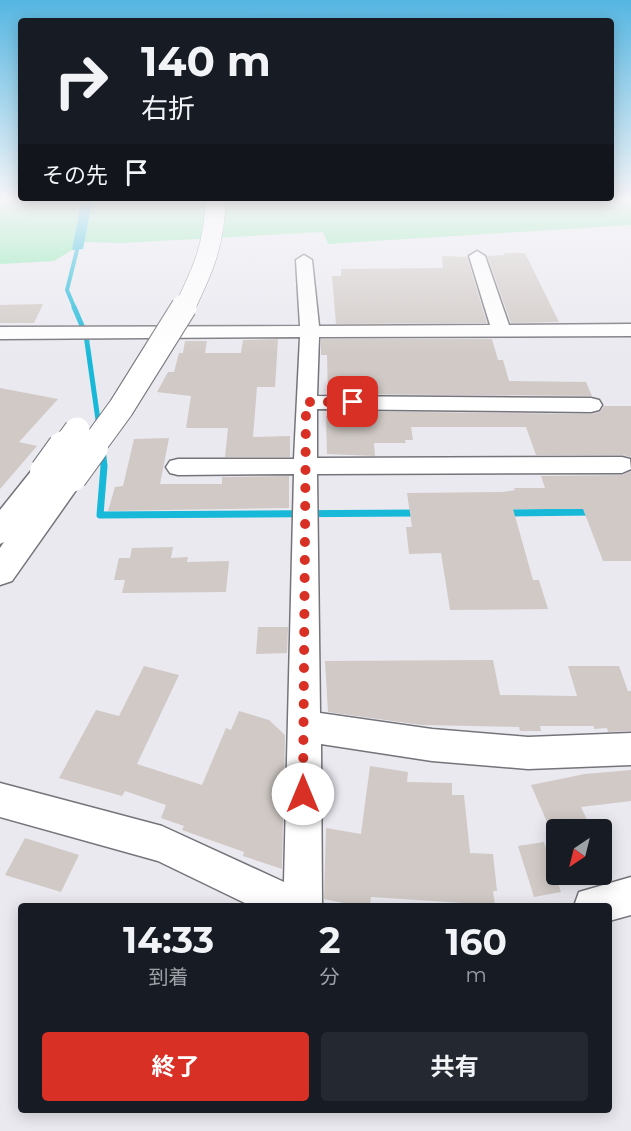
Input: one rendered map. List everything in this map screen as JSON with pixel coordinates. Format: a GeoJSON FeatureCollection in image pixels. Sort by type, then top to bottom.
{"type":"FeatureCollection","features":[{"type":"Feature","properties":{"kind":"street"},"geometry":{"type":"LineString","coordinates":[[0,572],[58,474],[157,319],[189,251]]}},
{"type":"Feature","properties":{"kind":"street"},"geometry":{"type":"LineString","coordinates":[[0,532],[121,408],[177,322],[206,264],[209,251]]}},
{"type":"Feature","properties":{"kind":"street"},"geometry":{"type":"LineString","coordinates":[[477,256],[501,330]]}},
{"type":"Feature","properties":{"kind":"street"},"geometry":{"type":"LineString","coordinates":[[303,903],[305,467],[310,332],[304,260]]}},
{"type":"Feature","properties":{"kind":"street"},"geometry":{"type":"LineString","coordinates":[[0,333],[631,330]]}},
{"type":"Feature","properties":{"kind":"street"},"geometry":{"type":"LineString","coordinates":[[306,402],[591,405]]}},
{"type":"Feature","properties":{"kind":"street"},"geometry":{"type":"LineString","coordinates":[[178,467],[622,465]]}},
{"type":"Feature","properties":{"kind":"street"},"geometry":{"type":"LineString","coordinates":[[304,726],[432,745],[528,753],[631,749]]}},
{"type":"Feature","properties":{"kind":"street"},"geometry":{"type":"LineString","coordinates":[[0,800],[162,844],[287,903]]}},
{"type":"Feature","properties":{"kind":"street"},"geometry":{"type":"LineString","coordinates":[[604,903],[631,896]]}},
{"type":"Feature","properties":{"kind":"green space"},"geometry":{"type":"Polygon","coordinates":[[[0,251],[71,251],[54,261],[0,264],[0,251]]]}},
{"type":"Feature","properties":{"kind":"building"},"geometry":{"type":"Polygon","coordinates":[[[504,253],[525,253],[559,322],[511,323],[487,256],[505,255],[504,253]]]}},
{"type":"Feature","properties":{"kind":"building"},"geometry":{"type":"Polygon","coordinates":[[[442,256],[467,257],[487,323],[336,324],[332,276],[341,276],[341,269],[443,268],[442,256]]]}},
{"type":"Feature","properties":{"kind":"building"},"geometry":{"type":"Polygon","coordinates":[[[43,304],[34,323],[0,323],[0,305],[43,304]]]}},
{"type":"Feature","properties":{"kind":"building"},"geometry":{"type":"Polygon","coordinates":[[[278,339],[275,387],[257,387],[253,437],[290,436],[290,457],[225,457],[228,428],[186,428],[191,396],[157,392],[168,372],[174,372],[179,353],[183,353],[185,341],[207,341],[205,353],[241,353],[243,340],[278,339]]]}},
{"type":"Feature","properties":{"kind":"building"},"geometry":{"type":"Polygon","coordinates":[[[321,339],[492,339],[498,360],[503,360],[509,381],[586,382],[592,396],[328,394],[327,355],[321,355],[321,339]]]}},
{"type":"Feature","properties":{"kind":"building"},"geometry":{"type":"Polygon","coordinates":[[[0,388],[58,399],[19,442],[37,446],[0,489],[0,388]]]}},
{"type":"Feature","properties":{"kind":"building"},"geometry":{"type":"Polygon","coordinates":[[[604,406],[631,406],[631,457],[622,455],[536,455],[526,427],[411,427],[413,440],[405,440],[406,443],[374,443],[375,456],[327,454],[326,416],[328,416],[328,411],[591,414],[600,412],[604,406]]]}},
{"type":"Feature","properties":{"kind":"building"},"geometry":{"type":"Polygon","coordinates":[[[169,438],[160,484],[222,484],[222,477],[289,476],[289,508],[108,511],[115,487],[123,486],[134,439],[169,438]]]}},
{"type":"Feature","properties":{"kind":"building"},"geometry":{"type":"Polygon","coordinates":[[[631,471],[631,561],[603,561],[583,509],[513,509],[533,580],[539,580],[548,609],[450,610],[441,553],[409,554],[406,527],[412,527],[407,493],[503,492],[515,490],[514,488],[545,488],[541,476],[622,475],[631,471]]]}},
{"type":"Feature","properties":{"kind":"building"},"geometry":{"type":"Polygon","coordinates":[[[173,547],[171,558],[188,557],[187,562],[229,561],[226,592],[122,593],[125,580],[114,580],[119,558],[130,558],[132,548],[173,547]]]}},
{"type":"Feature","properties":{"kind":"building"},"geometry":{"type":"Polygon","coordinates":[[[258,627],[288,627],[287,653],[256,654],[258,627]]]}},
{"type":"Feature","properties":{"kind":"building"},"geometry":{"type":"Polygon","coordinates":[[[493,660],[500,695],[577,696],[568,666],[619,666],[628,691],[631,691],[631,731],[608,732],[607,728],[594,729],[594,726],[540,726],[541,731],[520,731],[519,727],[421,725],[328,712],[325,661],[493,660]]]}},
{"type":"Feature","properties":{"kind":"building"},"geometry":{"type":"Polygon","coordinates":[[[144,666],[179,675],[137,764],[202,785],[226,728],[231,730],[239,711],[269,720],[285,735],[282,869],[243,856],[244,852],[182,830],[184,826],[161,818],[166,805],[125,791],[122,796],[59,778],[96,710],[119,716],[144,666]]]}},
{"type":"Feature","properties":{"kind":"building"},"geometry":{"type":"Polygon","coordinates":[[[370,766],[408,772],[407,782],[452,783],[452,795],[464,795],[470,853],[493,854],[497,891],[493,891],[495,903],[371,897],[370,903],[343,903],[324,899],[326,828],[361,834],[370,766]]]}},
{"type":"Feature","properties":{"kind":"building"},"geometry":{"type":"Polygon","coordinates":[[[631,770],[631,801],[581,807],[587,819],[546,820],[531,785],[585,774],[631,770]]]}},
{"type":"Feature","properties":{"kind":"building"},"geometry":{"type":"Polygon","coordinates":[[[25,838],[79,855],[61,892],[5,875],[25,838]]]}},
{"type":"Feature","properties":{"kind":"building"},"geometry":{"type":"Polygon","coordinates":[[[544,842],[546,885],[559,885],[561,892],[534,897],[518,846],[544,842]]]}},
{"type":"Feature","properties":{"kind":"waterway"},"geometry":{"type":"LineString","coordinates":[[75,309],[67,290],[77,251]]}},
{"type":"Feature","properties":{"kind":"waterway"},"geometry":{"type":"LineString","coordinates":[[74,307],[86,335],[99,427]]}},
{"type":"Feature","properties":{"kind":"waterway"},"geometry":{"type":"LineString","coordinates":[[102,449],[104,466],[100,515],[418,513]]}},
{"type":"Feature","properties":{"kind":"waterway"},"geometry":{"type":"LineString","coordinates":[[505,513],[592,512]]}},
{"type":"Feature","properties":{"kind":"route"},"geometry":{"type":"LineString","coordinates":[[303,794],[306,402],[353,402]]}}]}
